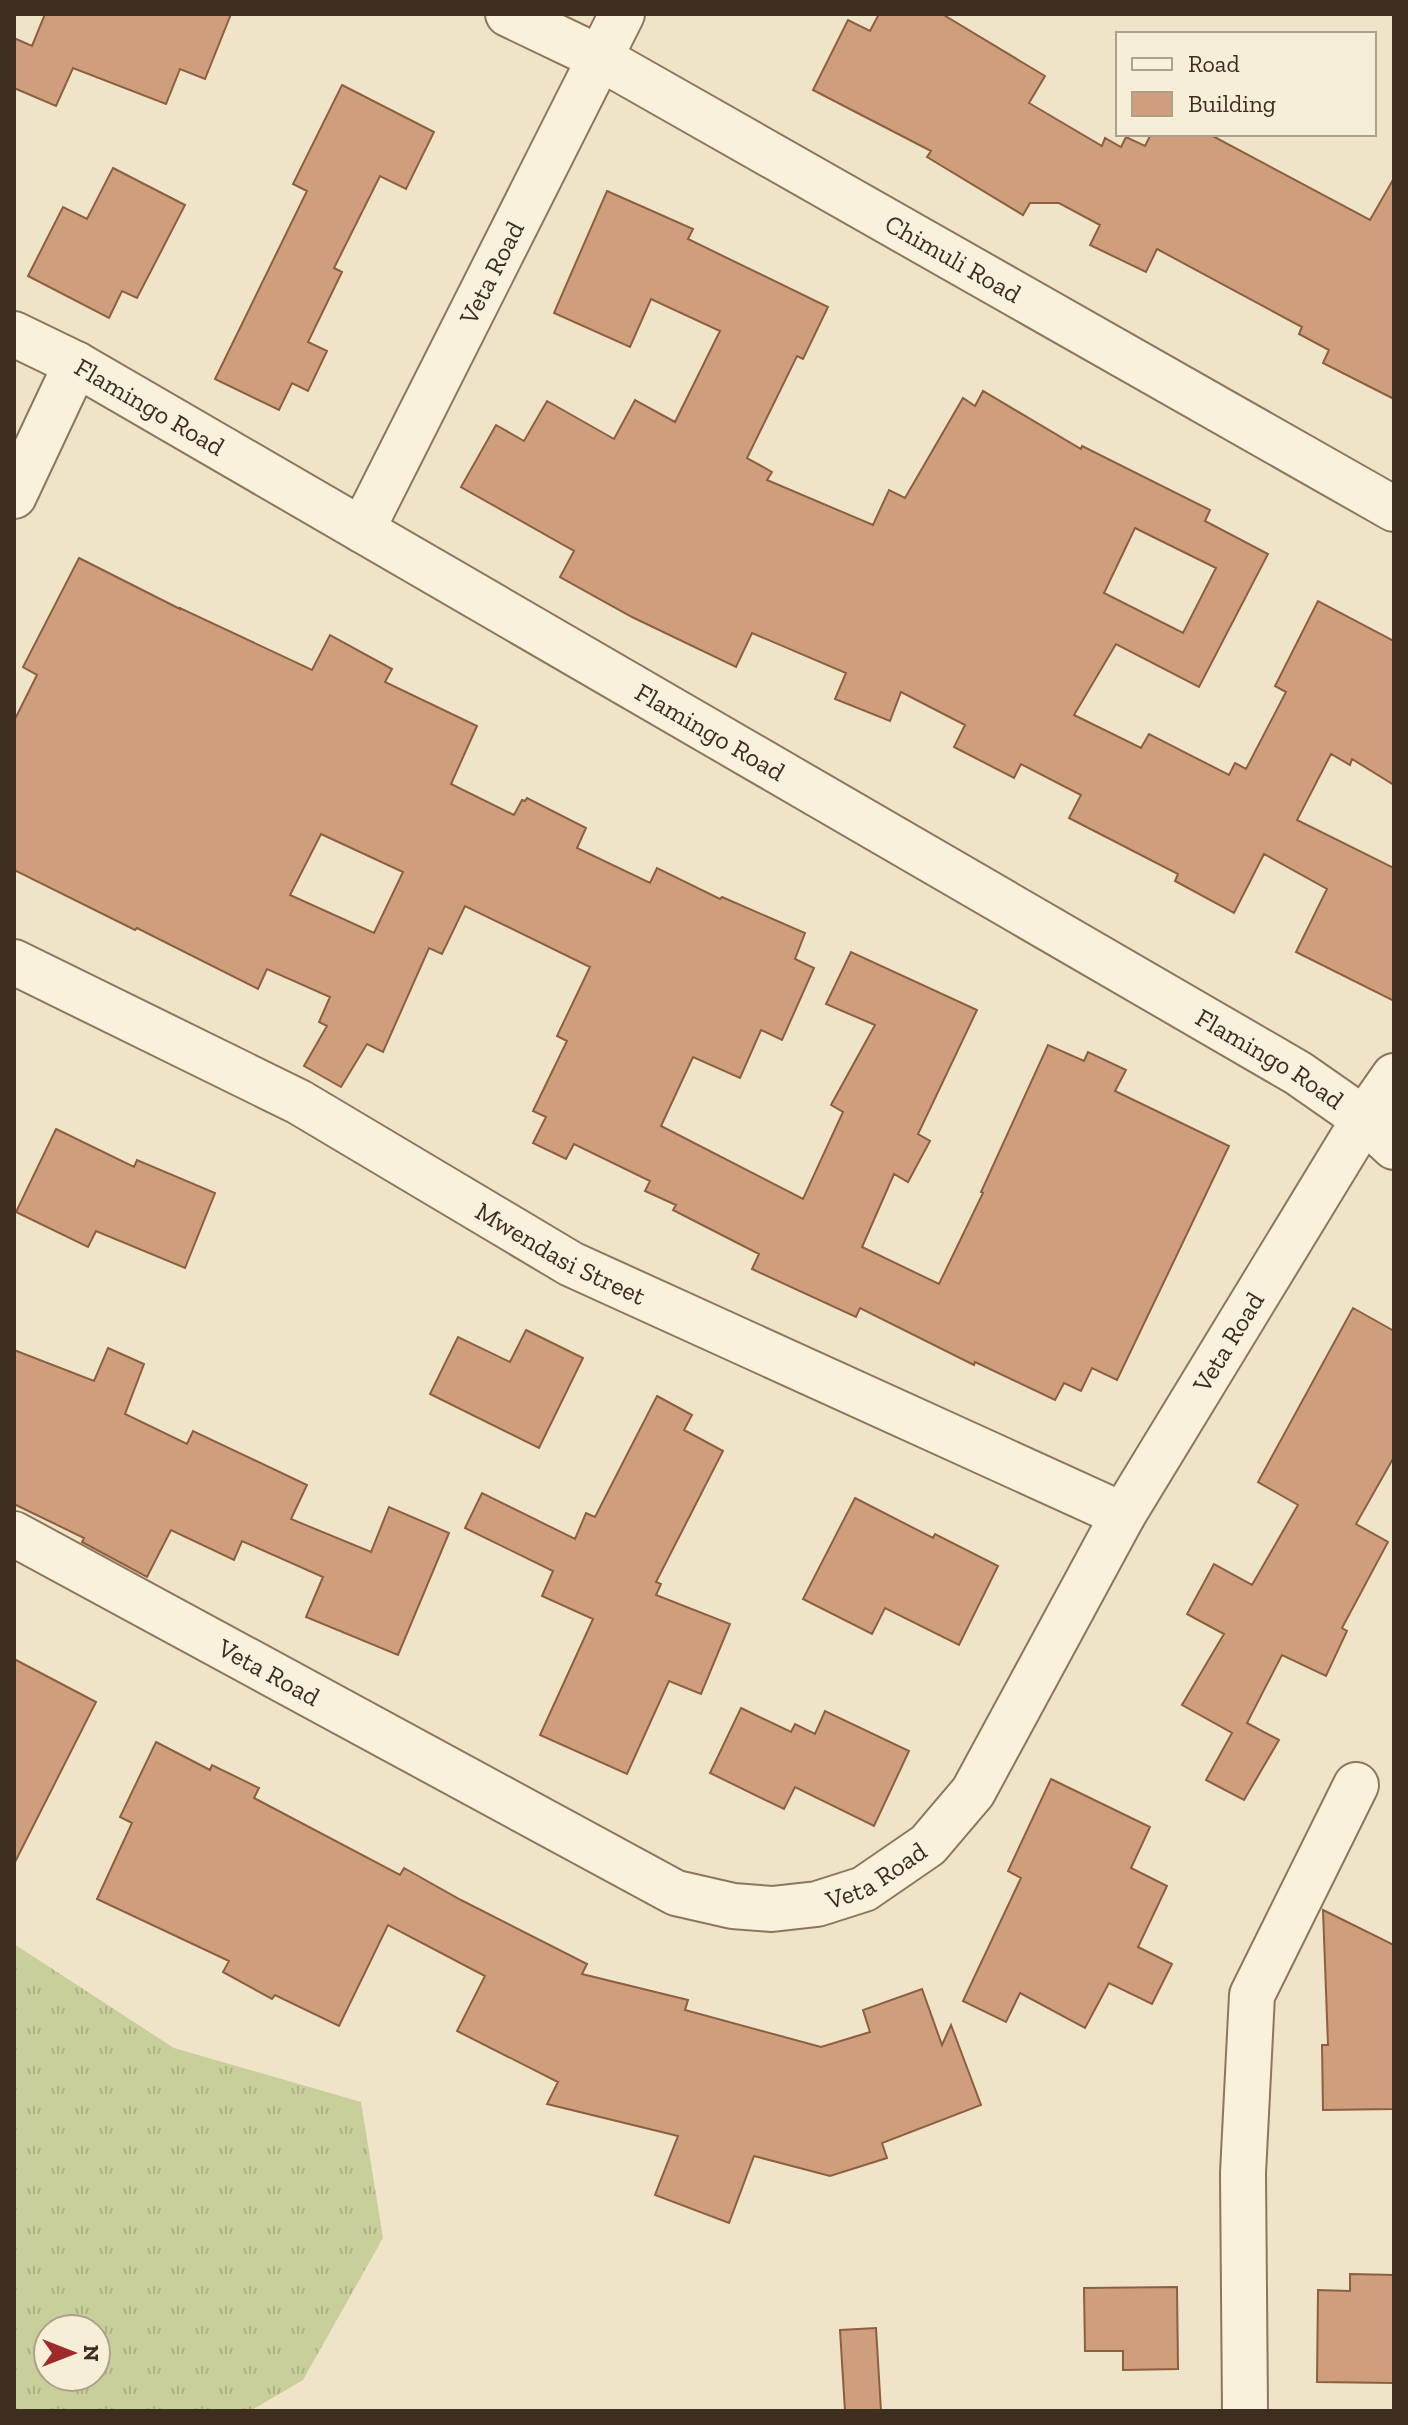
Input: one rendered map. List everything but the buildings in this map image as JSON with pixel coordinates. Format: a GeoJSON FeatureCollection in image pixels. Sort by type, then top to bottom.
{"type":"FeatureCollection","features":[{"type":"Feature","properties":{"kind":"street","name":"Chimuli Road"},"geometry":{"type":"LineString","coordinates":[[508,14],[600,58],[1394,509]]}},
{"type":"Feature","properties":{"kind":"street","name":"Veta Road"},"geometry":{"type":"LineString","coordinates":[[362,530],[622,14]]}},
{"type":"Feature","properties":{"kind":"street","name":"Flamingo Road"},"geometry":{"type":"LineString","coordinates":[[14,334],[76,364],[1298,1073],[1379,1133]]}},
{"type":"Feature","properties":{"kind":"street"},"geometry":{"type":"LineString","coordinates":[[14,496],[76,364]]}},
{"type":"Feature","properties":{"kind":"street","name":"Mwendasi Street"},"geometry":{"type":"LineString","coordinates":[[14,962],[299,1102],[571,1264],[1123,1515]]}},
{"type":"Feature","properties":{"kind":"street","name":"Veta Road"},"geometry":{"type":"LineString","coordinates":[[14,1534],[676,1893],[733,1906],[772,1909],[817,1904],[864,1889],[928,1845],[973,1792],[1123,1515],[1379,1133],[1394,1076]]}},
{"type":"Feature","properties":{"kind":"street"},"geometry":{"type":"LineString","coordinates":[[1245,2411],[1243,2173],[1252,1995],[1356,1785]]}},
{"type":"Feature","properties":{"kind":"green space"},"geometry":{"type":"Polygon","coordinates":[[[14,1944],[174,2048],[361,2102],[383,2238],[303,2380],[250,2411],[14,2411],[14,1944]]]}}]}
